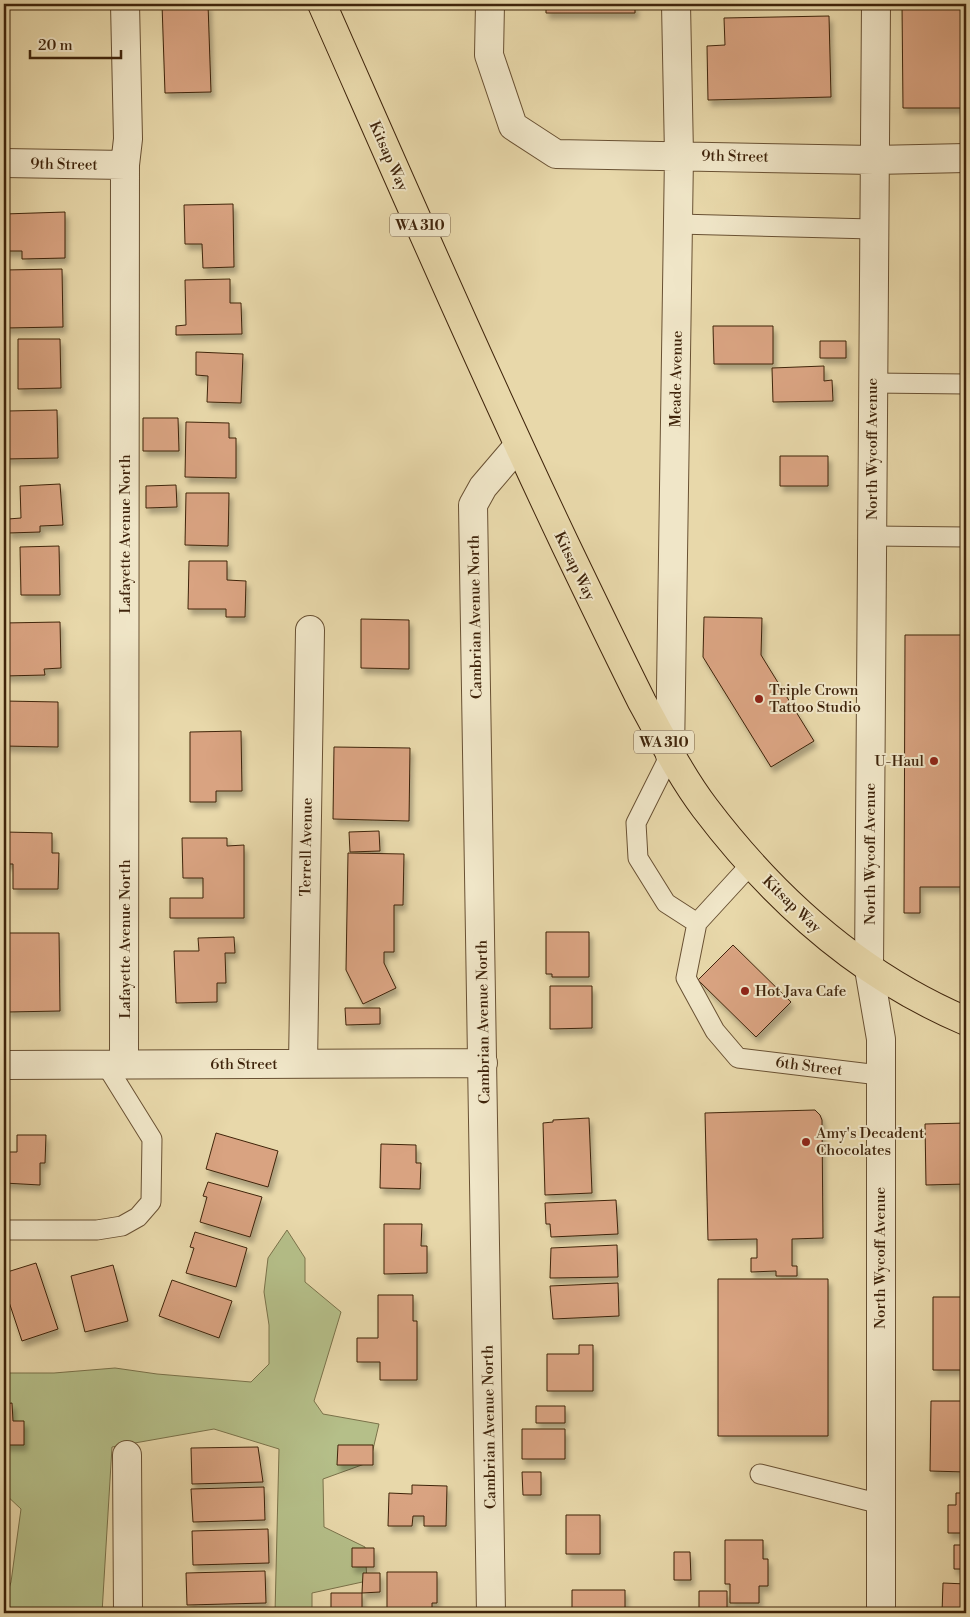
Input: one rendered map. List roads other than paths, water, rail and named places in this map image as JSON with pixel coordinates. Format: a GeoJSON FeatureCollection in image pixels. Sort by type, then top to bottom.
{"type":"FeatureCollection","features":[{"type":"Feature","properties":{"kind":"main road","name":"Kitsap Way"},"geometry":{"type":"LineString","coordinates":[[322,4],[518,446],[614,647],[670,755],[705,808],[752,863],[806,918],[836,945],[869,969],[915,996],[966,1020]]}},
{"type":"Feature","properties":{"kind":"street","name":"Lafayette Avenue North"},"geometry":{"type":"LineString","coordinates":[[115,1064],[125,165],[128,139],[125,4]]}},
{"type":"Feature","properties":{"kind":"street","name":"9th Street"},"geometry":{"type":"LineString","coordinates":[[490,4],[489,54],[513,126],[556,154],[874,160],[966,158]]}},
{"type":"Feature","properties":{"kind":"street","name":"Meade Avenue"},"geometry":{"type":"LineString","coordinates":[[670,755],[679,155],[676,4]]}},
{"type":"Feature","properties":{"kind":"street","name":"North Wycoff Avenue"},"geometry":{"type":"LineString","coordinates":[[876,4],[869,969],[881,1039],[879,1075],[881,1613]]}},
{"type":"Feature","properties":{"kind":"street","name":"9th Street"},"geometry":{"type":"LineString","coordinates":[[4,163],[125,165]]}},
{"type":"Feature","properties":{"kind":"street","name":"Cambrian Avenue North"},"geometry":{"type":"LineString","coordinates":[[491,1613],[484,1063],[473,505],[483,487],[518,446]]}},
{"type":"Feature","properties":{"kind":"street","name":"Terrell Avenue"},"geometry":{"type":"LineString","coordinates":[[303,1064],[310,630]]}},
{"type":"Feature","properties":{"kind":"street","name":"6th Street"},"geometry":{"type":"LineString","coordinates":[[4,1065],[484,1063]]}},
{"type":"Feature","properties":{"kind":"street"},"geometry":{"type":"LineString","coordinates":[[127,1455],[128,1613]]}},
{"type":"Feature","properties":{"kind":"lane"},"geometry":{"type":"LineString","coordinates":[[678,224],[873,229]]}},
{"type":"Feature","properties":{"kind":"lane"},"geometry":{"type":"LineString","coordinates":[[872,383],[966,384]]}},
{"type":"Feature","properties":{"kind":"lane"},"geometry":{"type":"LineString","coordinates":[[872,536],[966,537]]}},
{"type":"Feature","properties":{"kind":"lane"},"geometry":{"type":"LineString","coordinates":[[670,755],[636,823],[638,858],[666,903],[697,924],[752,863]]}},
{"type":"Feature","properties":{"kind":"lane","name":"6th Street"},"geometry":{"type":"LineString","coordinates":[[697,924],[686,978],[715,1031],[738,1058],[879,1075]]}},
{"type":"Feature","properties":{"kind":"lane"},"geometry":{"type":"LineString","coordinates":[[4,1230],[97,1230],[122,1226],[138,1217],[150,1202],[152,1139],[115,1064]]}},
{"type":"Feature","properties":{"kind":"lane"},"geometry":{"type":"LineString","coordinates":[[760,1474],[881,1504]]}},
{"type":"Feature","properties":{"kind":"place","name":"Triple Crown Tattoo Studio"},"geometry":{"type":"Point","coordinates":[759,699]}},
{"type":"Feature","properties":{"kind":"place","name":"U-Haul"},"geometry":{"type":"Point","coordinates":[934,761]}},
{"type":"Feature","properties":{"kind":"place","name":"Hot Java Cafe"},"geometry":{"type":"Point","coordinates":[745,991]}},
{"type":"Feature","properties":{"kind":"place","name":"Amy's Decadent Chocolates"},"geometry":{"type":"Point","coordinates":[806,1142]}}]}
